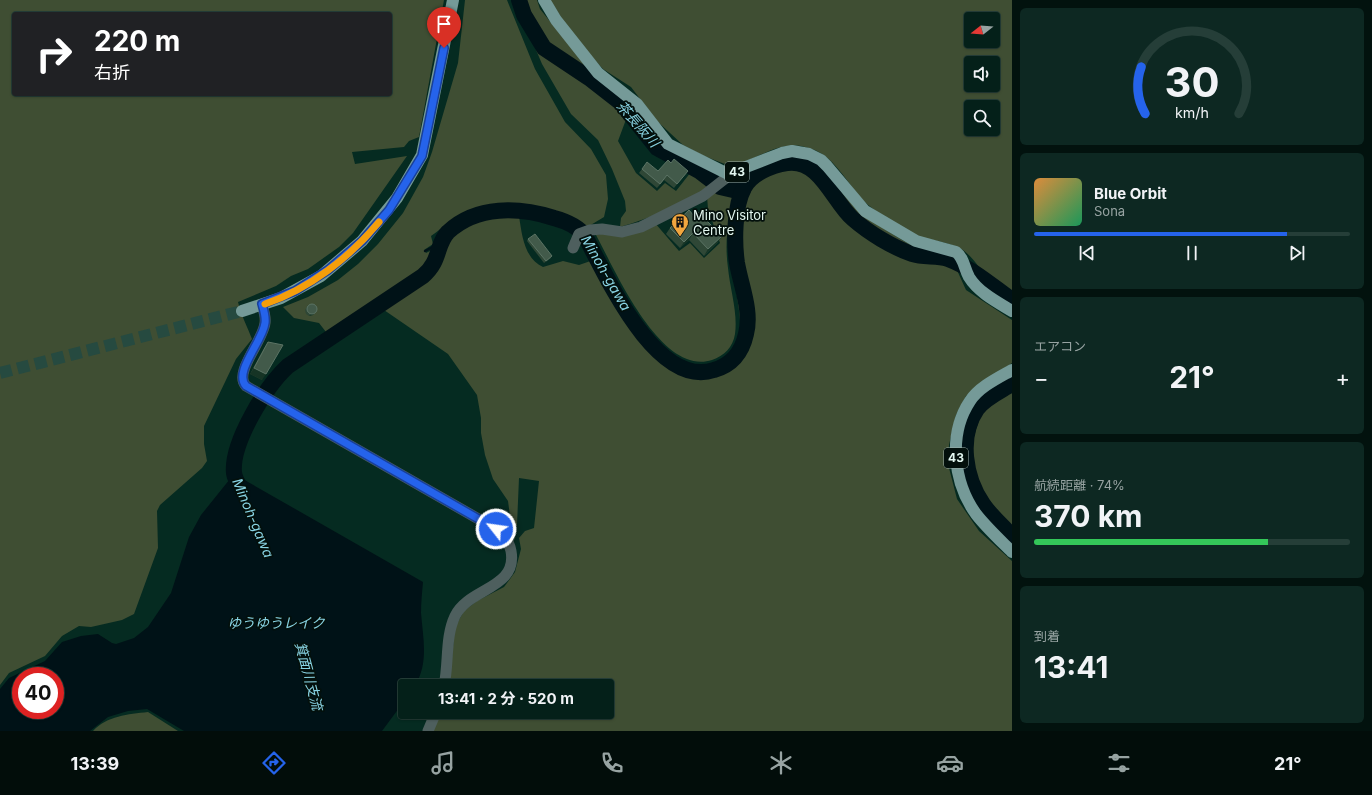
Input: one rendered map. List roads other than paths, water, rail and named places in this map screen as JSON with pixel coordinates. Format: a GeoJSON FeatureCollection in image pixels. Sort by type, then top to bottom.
{"type":"FeatureCollection","features":[{"type":"Feature","properties":{"kind":"main road"},"geometry":{"type":"LineString","coordinates":[[242,311],[288,294],[321,276],[362,241],[378,224],[397,198],[422,156],[453,0]]}},
{"type":"Feature","properties":{"kind":"main road","name":"43"},"geometry":{"type":"LineString","coordinates":[[544,0],[556,20],[598,73],[637,104],[668,144],[723,173],[730,174],[782,153],[792,151],[809,154],[821,160],[827,166],[865,211],[916,241],[956,252],[962,260],[969,277],[982,292],[1012,311]]}},
{"type":"Feature","properties":{"kind":"main road","name":"43"},"geometry":{"type":"LineString","coordinates":[[1012,370],[979,390],[970,400],[962,416],[956,445],[958,471],[964,494],[976,514],[1012,552]]}},
{"type":"Feature","properties":{"kind":"street"},"geometry":{"type":"LineString","coordinates":[[573,248],[579,234],[590,230],[602,229],[618,232],[636,229],[688,204],[717,186],[730,174]]}},
{"type":"Feature","properties":{"kind":"street"},"geometry":{"type":"LineString","coordinates":[[264,304],[266,319],[264,330],[243,371],[242,376],[244,384],[496,529],[507,540],[512,556],[507,573],[497,584],[465,602],[454,617],[449,634],[448,663],[445,679]]}},
{"type":"Feature","properties":{"kind":"street"},"geometry":{"type":"LineString","coordinates":[[428,731],[433,719]]}},
{"type":"Feature","properties":{"kind":"water","name":"ゆうゆうレイク"},"geometry":{"type":"Polygon","coordinates":[[[234,474],[423,582],[421,613],[424,659],[422,668],[418,679],[398,679],[398,709],[382,731],[184,731],[147,709],[128,711],[108,717],[90,731],[0,731],[0,689],[12,677],[12,719],[64,719],[64,667],[32,667],[45,661],[62,642],[81,636],[98,634],[116,644],[134,638],[148,627],[171,593],[189,537],[201,515],[234,474]]]}},
{"type":"Feature","properties":{"kind":"waterway","name":"茶長阪川"},"geometry":{"type":"LineString","coordinates":[[519,0],[524,15],[544,48],[589,78],[621,103],[657,148],[699,171],[720,187],[733,190],[743,189]]}},
{"type":"Feature","properties":{"kind":"waterway","name":"Minoh-gawa"},"geometry":{"type":"LineString","coordinates":[[243,493],[236,481],[234,473],[238,446],[260,401],[279,375],[288,366],[423,276],[436,259],[444,237],[448,232],[459,223],[485,213],[513,210],[541,214],[571,224],[579,229],[585,236],[620,301],[636,325],[653,346],[672,363],[693,371],[714,370],[720,368],[731,361],[742,347],[748,325],[748,316],[736,255],[735,235],[738,204],[744,188],[752,178],[762,171],[781,164],[798,163],[808,167],[825,183],[846,212],[853,219],[881,239],[912,254],[944,258],[957,263],[981,277],[1012,300]]}},
{"type":"Feature","properties":{"kind":"waterway"},"geometry":{"type":"LineString","coordinates":[[425,251],[442,242]]}},
{"type":"Feature","properties":{"kind":"waterway","name":"Minoh-gawa"},"geometry":{"type":"LineString","coordinates":[[1012,384],[980,405],[971,420],[967,432],[966,445],[968,470],[977,494],[990,513],[1012,536]]}},
{"type":"Feature","properties":{"kind":"tunnel"},"geometry":{"type":"LineString","coordinates":[[0,373],[242,311]]}},
{"type":"Feature","properties":{"kind":"place","name":"Mino Visitor Centre"},"geometry":{"type":"Point","coordinates":[680,237]}},
{"type":"Feature","properties":{"kind":"water label","name":"箕面川支流"},"geometry":{"type":"Point","coordinates":[309,676]}}]}
